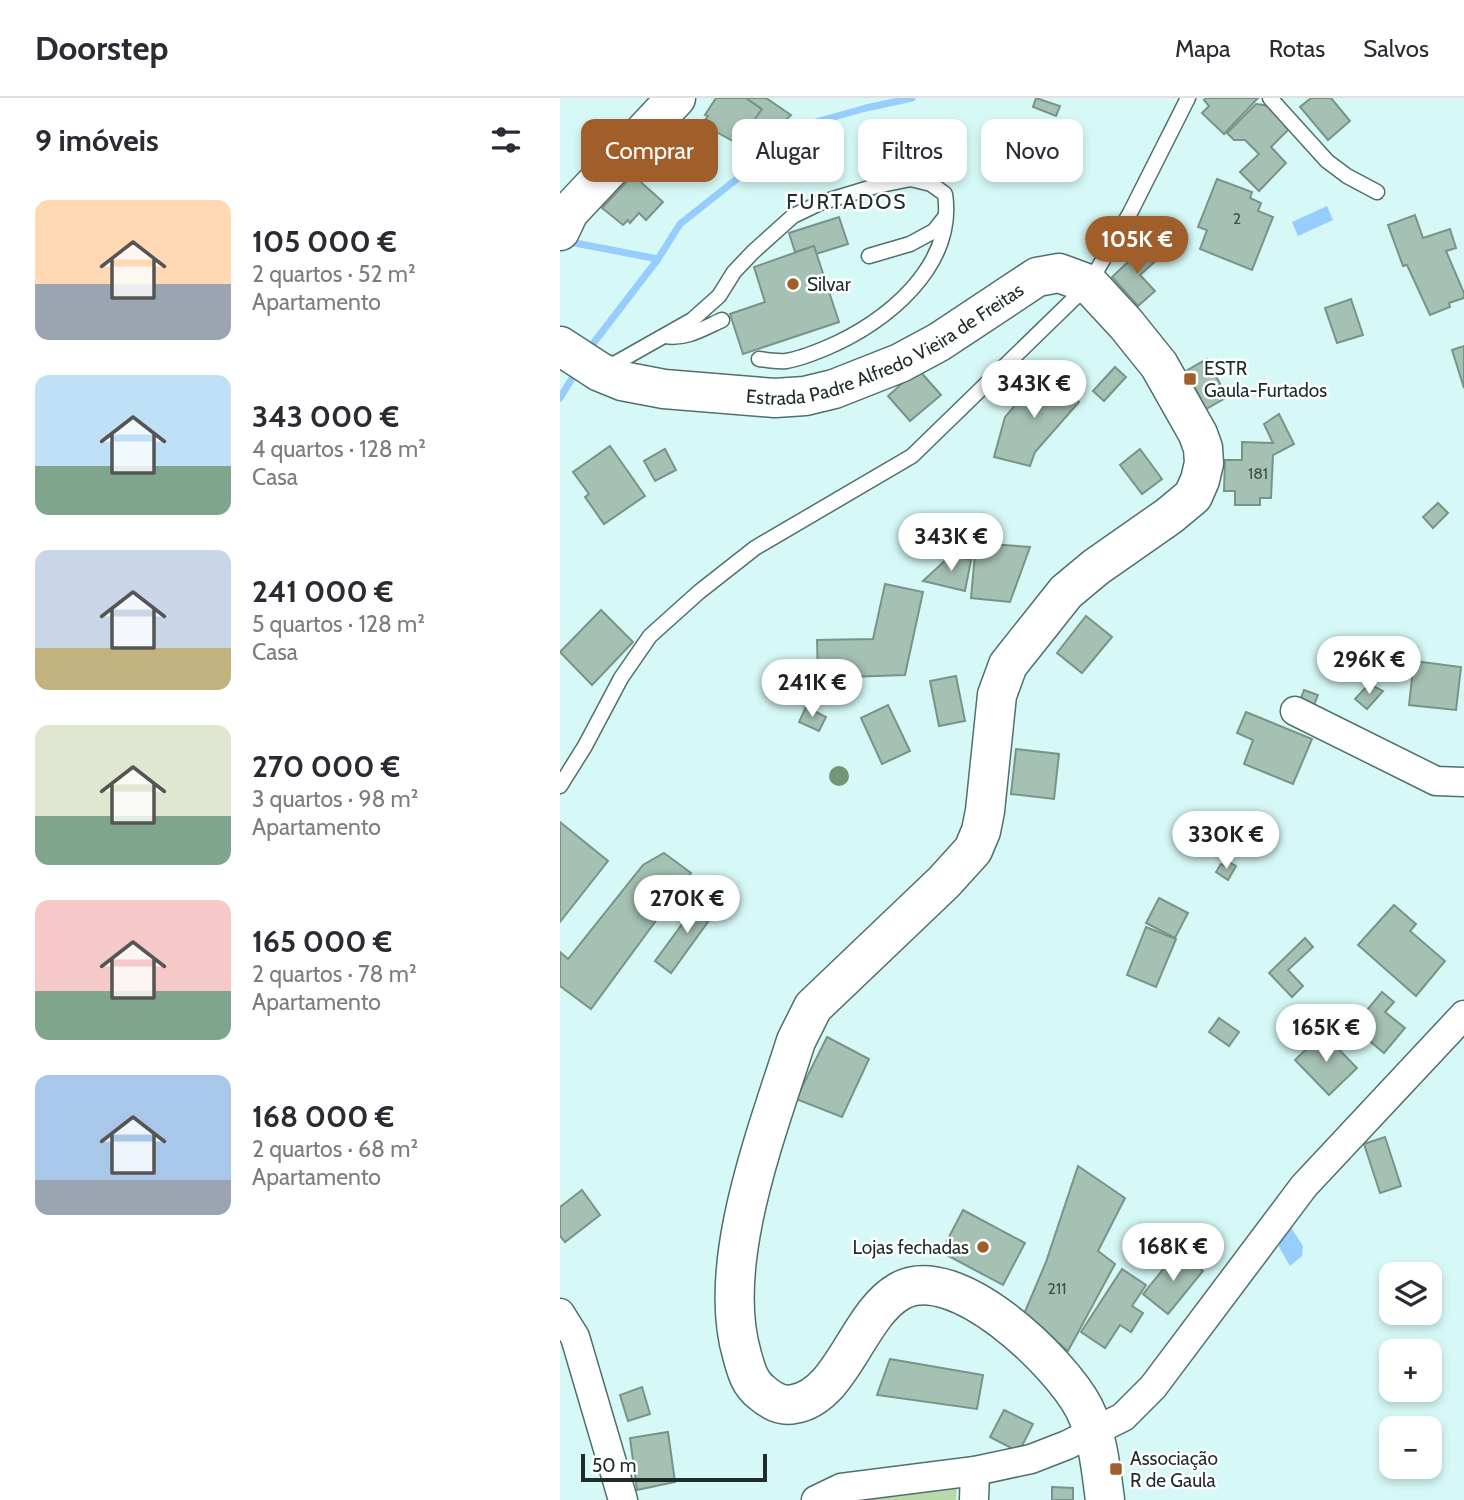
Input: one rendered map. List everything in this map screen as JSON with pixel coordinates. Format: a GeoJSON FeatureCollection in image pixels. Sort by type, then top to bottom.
{"type":"FeatureCollection","features":[{"type":"Feature","properties":{"kind":"main road"},"geometry":{"type":"LineString","coordinates":[[560,231],[569,212],[676,98]]}},
{"type":"Feature","properties":{"kind":"main road","name":"Estrada Padre Alfredo Vieira de Freitas"},"geometry":{"type":"LineString","coordinates":[[560,346],[597,370],[622,381],[664,389],[775,398],[805,396],[834,389],[901,363],[939,342],[1037,277],[1059,274],[1089,284]]}},
{"type":"Feature","properties":{"kind":"main road"},"geometry":{"type":"LineString","coordinates":[[1089,284],[1159,365],[1184,405],[1203,448],[1204,463],[1200,480],[1193,496],[1066,592],[1029,636],[1009,665],[997,695],[985,811],[981,831],[972,850],[944,882],[813,1007],[804,1022],[744,1212],[738,1248],[735,1311],[739,1347],[754,1387],[773,1402],[793,1405],[814,1396],[831,1379],[871,1318],[886,1300],[902,1289],[922,1284],[942,1287],[962,1296],[1017,1332],[1048,1359],[1073,1389],[1094,1432],[1105,1500]]}},
{"type":"Feature","properties":{"kind":"street"},"geometry":{"type":"LineString","coordinates":[[1295,711],[1436,781],[1464,782]]}},
{"type":"Feature","properties":{"kind":"street"},"geometry":{"type":"LineString","coordinates":[[816,1500],[841,1488],[975,1471],[1031,1459],[1123,1417],[1153,1387],[1304,1186],[1464,1015]]}},
{"type":"Feature","properties":{"kind":"street"},"geometry":{"type":"LineString","coordinates":[[560,1313],[623,1500]]}},
{"type":"Feature","properties":{"kind":"street"},"geometry":{"type":"LineString","coordinates":[[974,1500],[975,1471]]}},
{"type":"Feature","properties":{"kind":"lane"},"geometry":{"type":"LineString","coordinates":[[560,786],[621,678],[650,636],[699,592],[755,548],[912,456],[1089,284],[1136,201],[1188,98]]}},
{"type":"Feature","properties":{"kind":"lane"},"geometry":{"type":"LineString","coordinates":[[1270,98],[1326,161],[1347,176],[1377,191]]}},
{"type":"Feature","properties":{"kind":"lane"},"geometry":{"type":"LineString","coordinates":[[597,370],[692,320],[719,296],[734,272],[793,216],[820,203],[876,186],[911,179],[931,184],[945,194],[948,213],[943,235],[928,269],[909,293],[878,319],[849,338],[786,361],[759,359]]}},
{"type":"Feature","properties":{"kind":"lane"},"geometry":{"type":"LineString","coordinates":[[869,256],[910,244],[934,231],[948,213]]}},
{"type":"Feature","properties":{"kind":"lane"},"geometry":{"type":"LineString","coordinates":[[664,335],[674,338],[690,334],[722,320]]}},
{"type":"Feature","properties":{"kind":"green space"},"geometry":{"type":"Polygon","coordinates":[[[957,1483],[956,1500],[840,1500],[957,1483]]]}},
{"type":"Feature","properties":{"kind":"water"},"geometry":{"type":"Polygon","coordinates":[[[1327,206],[1333,220],[1298,236],[1292,222],[1327,206]]]}},
{"type":"Feature","properties":{"kind":"water"},"geometry":{"type":"Polygon","coordinates":[[[1288,1223],[1303,1246],[1302,1256],[1290,1266],[1279,1247],[1281,1233],[1288,1223]]]}},
{"type":"Feature","properties":{"kind":"building"},"geometry":{"type":"Polygon","coordinates":[[[716,98],[746,98],[762,109],[755,119],[732,119],[732,141],[718,133],[718,119],[706,119],[708,116],[705,115],[716,98]]]}},
{"type":"Feature","properties":{"kind":"building"},"geometry":{"type":"Polygon","coordinates":[[[746,98],[766,98],[791,115],[787,119],[755,119],[762,109],[746,98]]]}},
{"type":"Feature","properties":{"kind":"building"},"geometry":{"type":"Polygon","coordinates":[[[1036,98],[1060,106],[1056,116],[1033,107],[1036,98]]]}},
{"type":"Feature","properties":{"kind":"building"},"geometry":{"type":"Polygon","coordinates":[[[1258,98],[1224,134],[1202,113],[1209,106],[1204,100],[1258,98]]]}},
{"type":"Feature","properties":{"kind":"building"},"geometry":{"type":"Polygon","coordinates":[[[1311,98],[1331,98],[1350,121],[1328,140],[1300,107],[1311,98]]]}},
{"type":"Feature","properties":{"kind":"building"},"geometry":{"type":"Polygon","coordinates":[[[1256,104],[1270,106],[1291,127],[1271,147],[1286,163],[1259,191],[1240,172],[1259,154],[1245,140],[1234,140],[1227,133],[1256,104]]]}},
{"type":"Feature","properties":{"kind":"building"},"geometry":{"type":"Polygon","coordinates":[[[1217,179],[1252,192],[1250,198],[1261,203],[1258,211],[1273,217],[1252,270],[1200,249],[1207,230],[1198,227],[1217,179]]]}},
{"type":"Feature","properties":{"kind":"building"},"geometry":{"type":"Polygon","coordinates":[[[626,182],[641,182],[663,202],[646,220],[639,213],[630,223],[628,220],[623,225],[602,208],[626,182]]]}},
{"type":"Feature","properties":{"kind":"building"},"geometry":{"type":"Polygon","coordinates":[[[1415,215],[1423,238],[1450,229],[1456,248],[1446,251],[1464,293],[1464,298],[1449,303],[1450,307],[1430,315],[1407,265],[1403,266],[1388,225],[1415,215]]]}},
{"type":"Feature","properties":{"kind":"building","name":"Silvar"},"geometry":{"type":"Polygon","coordinates":[[[839,217],[848,244],[816,254],[814,246],[795,252],[789,233],[839,217]]]}},
{"type":"Feature","properties":{"kind":"building"},"geometry":{"type":"Polygon","coordinates":[[[1146,245],[1159,258],[1140,275],[1155,291],[1138,306],[1112,277],[1146,245]]]}},
{"type":"Feature","properties":{"kind":"building","name":"Silvar"},"geometry":{"type":"Polygon","coordinates":[[[814,246],[839,322],[743,354],[730,314],[765,302],[754,267],[814,246]]]}},
{"type":"Feature","properties":{"kind":"building"},"geometry":{"type":"Polygon","coordinates":[[[1351,299],[1363,335],[1337,343],[1325,308],[1351,299]]]}},
{"type":"Feature","properties":{"kind":"building"},"geometry":{"type":"Polygon","coordinates":[[[1464,346],[1464,388],[1452,350],[1464,346]]]}},
{"type":"Feature","properties":{"kind":"building"},"geometry":{"type":"Polygon","coordinates":[[[1207,359],[1227,397],[1206,409],[1186,371],[1207,359]]]}},
{"type":"Feature","properties":{"kind":"building"},"geometry":{"type":"Polygon","coordinates":[[[1115,367],[1126,377],[1104,401],[1093,391],[1115,367]]]}},
{"type":"Feature","properties":{"kind":"building"},"geometry":{"type":"Polygon","coordinates":[[[918,369],[941,395],[910,421],[888,396],[918,369]]]}},
{"type":"Feature","properties":{"kind":"building"},"geometry":{"type":"Polygon","coordinates":[[[1045,370],[1079,402],[1035,452],[1030,466],[994,457],[1005,417],[1045,370]]]}},
{"type":"Feature","properties":{"kind":"building"},"geometry":{"type":"Polygon","coordinates":[[[1279,414],[1294,444],[1273,455],[1271,498],[1260,498],[1260,505],[1235,505],[1235,491],[1224,491],[1225,460],[1242,460],[1242,442],[1273,443],[1264,424],[1279,414]]]}},
{"type":"Feature","properties":{"kind":"building"},"geometry":{"type":"Polygon","coordinates":[[[610,446],[645,496],[604,524],[585,497],[589,494],[573,472],[610,446]]]}},
{"type":"Feature","properties":{"kind":"building"},"geometry":{"type":"Polygon","coordinates":[[[665,449],[676,470],[655,481],[644,461],[665,449]]]}},
{"type":"Feature","properties":{"kind":"building"},"geometry":{"type":"Polygon","coordinates":[[[1140,449],[1162,479],[1142,494],[1120,465],[1140,449]]]}},
{"type":"Feature","properties":{"kind":"building"},"geometry":{"type":"Polygon","coordinates":[[[1438,503],[1448,513],[1433,528],[1423,517],[1438,503]]]}},
{"type":"Feature","properties":{"kind":"building"},"geometry":{"type":"Polygon","coordinates":[[[976,543],[1030,547],[1010,602],[971,598],[976,543]]]}},
{"type":"Feature","properties":{"kind":"building"},"geometry":{"type":"Polygon","coordinates":[[[951,555],[971,560],[965,591],[923,581],[951,555]]]}},
{"type":"Feature","properties":{"kind":"building"},"geometry":{"type":"Polygon","coordinates":[[[885,584],[923,592],[905,675],[818,678],[817,640],[873,639],[885,584]]]}},
{"type":"Feature","properties":{"kind":"building"},"geometry":{"type":"Polygon","coordinates":[[[601,610],[633,642],[592,685],[560,652],[601,610]]]}},
{"type":"Feature","properties":{"kind":"building"},"geometry":{"type":"Polygon","coordinates":[[[1086,616],[1112,637],[1082,673],[1057,653],[1086,616]]]}},
{"type":"Feature","properties":{"kind":"building"},"geometry":{"type":"Polygon","coordinates":[[[1414,661],[1461,667],[1456,710],[1409,705],[1414,661]]]}},
{"type":"Feature","properties":{"kind":"building"},"geometry":{"type":"Polygon","coordinates":[[[956,676],[965,721],[939,726],[930,681],[956,676]]]}},
{"type":"Feature","properties":{"kind":"building"},"geometry":{"type":"Polygon","coordinates":[[[1369,684],[1383,691],[1367,709],[1355,699],[1369,684]]]}},
{"type":"Feature","properties":{"kind":"building"},"geometry":{"type":"Polygon","coordinates":[[[1304,690],[1318,695],[1314,705],[1300,701],[1304,690]]]}},
{"type":"Feature","properties":{"kind":"building"},"geometry":{"type":"Polygon","coordinates":[[[888,705],[910,751],[882,764],[861,718],[888,705]]]}},
{"type":"Feature","properties":{"kind":"building"},"geometry":{"type":"Polygon","coordinates":[[[806,707],[826,717],[819,731],[799,722],[806,707]]]}},
{"type":"Feature","properties":{"kind":"building"},"geometry":{"type":"Polygon","coordinates":[[[1246,712],[1312,739],[1293,784],[1244,764],[1253,740],[1237,733],[1246,712]]]}},
{"type":"Feature","properties":{"kind":"building"},"geometry":{"type":"Polygon","coordinates":[[[1016,749],[1059,754],[1054,799],[1011,794],[1016,749]]]}},
{"type":"Feature","properties":{"kind":"building"},"geometry":{"type":"Polygon","coordinates":[[[560,822],[608,861],[560,922],[560,822]]]}},
{"type":"Feature","properties":{"kind":"building"},"geometry":{"type":"Polygon","coordinates":[[[664,853],[691,873],[591,1009],[560,986],[560,952],[568,959],[643,865],[664,853]]]}},
{"type":"Feature","properties":{"kind":"building"},"geometry":{"type":"Polygon","coordinates":[[[1229,862],[1236,866],[1228,880],[1216,872],[1221,864],[1226,867],[1229,862]]]}},
{"type":"Feature","properties":{"kind":"building"},"geometry":{"type":"Polygon","coordinates":[[[703,896],[718,908],[671,973],[655,961],[703,896]]]}},
{"type":"Feature","properties":{"kind":"building"},"geometry":{"type":"Polygon","coordinates":[[[1159,898],[1188,913],[1175,938],[1146,923],[1159,898]]]}},
{"type":"Feature","properties":{"kind":"building"},"geometry":{"type":"Polygon","coordinates":[[[1394,905],[1416,924],[1410,931],[1445,961],[1416,996],[1358,945],[1394,905]]]}},
{"type":"Feature","properties":{"kind":"building"},"geometry":{"type":"Polygon","coordinates":[[[1146,927],[1176,939],[1156,987],[1127,975],[1146,927]]]}},
{"type":"Feature","properties":{"kind":"building"},"geometry":{"type":"Polygon","coordinates":[[[1305,938],[1313,947],[1288,970],[1303,986],[1292,997],[1269,973],[1305,938]]]}},
{"type":"Feature","properties":{"kind":"building"},"geometry":{"type":"Polygon","coordinates":[[[1382,992],[1394,1002],[1385,1012],[1405,1028],[1384,1053],[1353,1027],[1382,992]]]}},
{"type":"Feature","properties":{"kind":"building"},"geometry":{"type":"Polygon","coordinates":[[[1219,1018],[1239,1032],[1229,1046],[1209,1032],[1219,1018]]]}},
{"type":"Feature","properties":{"kind":"building"},"geometry":{"type":"Polygon","coordinates":[[[1323,1033],[1357,1068],[1329,1095],[1295,1060],[1323,1033]]]}},
{"type":"Feature","properties":{"kind":"building"},"geometry":{"type":"Polygon","coordinates":[[[827,1037],[869,1059],[842,1117],[796,1099],[827,1037]]]}},
{"type":"Feature","properties":{"kind":"building"},"geometry":{"type":"Polygon","coordinates":[[[1385,1137],[1401,1186],[1380,1193],[1364,1144],[1385,1137]]]}},
{"type":"Feature","properties":{"kind":"building"},"geometry":{"type":"Polygon","coordinates":[[[1078,1166],[1125,1198],[1098,1251],[1115,1264],[1068,1351],[1024,1314],[1046,1262],[1078,1166]]]}},
{"type":"Feature","properties":{"kind":"building"},"geometry":{"type":"Polygon","coordinates":[[[582,1190],[600,1215],[565,1242],[560,1236],[560,1207],[582,1190]]]}},
{"type":"Feature","properties":{"kind":"building","name":"Lojas fechadas"},"geometry":{"type":"Polygon","coordinates":[[[963,1210],[1025,1243],[1003,1285],[941,1252],[963,1210]]]}},
{"type":"Feature","properties":{"kind":"building"},"geometry":{"type":"Polygon","coordinates":[[[1178,1251],[1203,1271],[1168,1314],[1143,1294],[1178,1251]]]}},
{"type":"Feature","properties":{"kind":"building"},"geometry":{"type":"Polygon","coordinates":[[[1122,1269],[1146,1285],[1132,1306],[1143,1313],[1131,1332],[1120,1325],[1105,1348],[1081,1332],[1122,1269]]]}},
{"type":"Feature","properties":{"kind":"building"},"geometry":{"type":"Polygon","coordinates":[[[890,1359],[983,1375],[977,1409],[877,1395],[890,1359]]]}},
{"type":"Feature","properties":{"kind":"building"},"geometry":{"type":"Polygon","coordinates":[[[642,1387],[650,1414],[628,1421],[620,1395],[642,1387]]]}},
{"type":"Feature","properties":{"kind":"building"},"geometry":{"type":"Polygon","coordinates":[[[1004,1410],[1033,1424],[1019,1452],[990,1437],[1004,1410]]]}},
{"type":"Feature","properties":{"kind":"building"},"geometry":{"type":"Polygon","coordinates":[[[668,1432],[675,1482],[637,1490],[630,1438],[668,1432]]]}},
{"type":"Feature","properties":{"kind":"building"},"geometry":{"type":"Polygon","coordinates":[[[1052,1487],[1073,1488],[1073,1500],[1052,1500],[1052,1487]]]}},
{"type":"Feature","properties":{"kind":"waterway"},"geometry":{"type":"LineString","coordinates":[[592,345],[658,259],[680,224],[805,125],[912,98]]}},
{"type":"Feature","properties":{"kind":"waterway"},"geometry":{"type":"LineString","coordinates":[[575,243],[658,259]]}},
{"type":"Feature","properties":{"kind":"waterway"},"geometry":{"type":"LineString","coordinates":[[560,398],[574,375]]}},
{"type":"Feature","properties":{"kind":"place","name":"Silvar"},"geometry":{"type":"Point","coordinates":[793,284]}},
{"type":"Feature","properties":{"kind":"place","name":"ESTR Gaula-Furtados"},"geometry":{"type":"Point","coordinates":[1190,379]}},
{"type":"Feature","properties":{"kind":"place","name":"Lojas fechadas"},"geometry":{"type":"Point","coordinates":[983,1247]}},
{"type":"Feature","properties":{"kind":"place","name":"Associação R de Gaula"},"geometry":{"type":"Point","coordinates":[1116,1469]}},
{"type":"Feature","properties":{"kind":"district","name":"FURTADOS"},"geometry":{"type":"Point","coordinates":[847,202]}}]}
